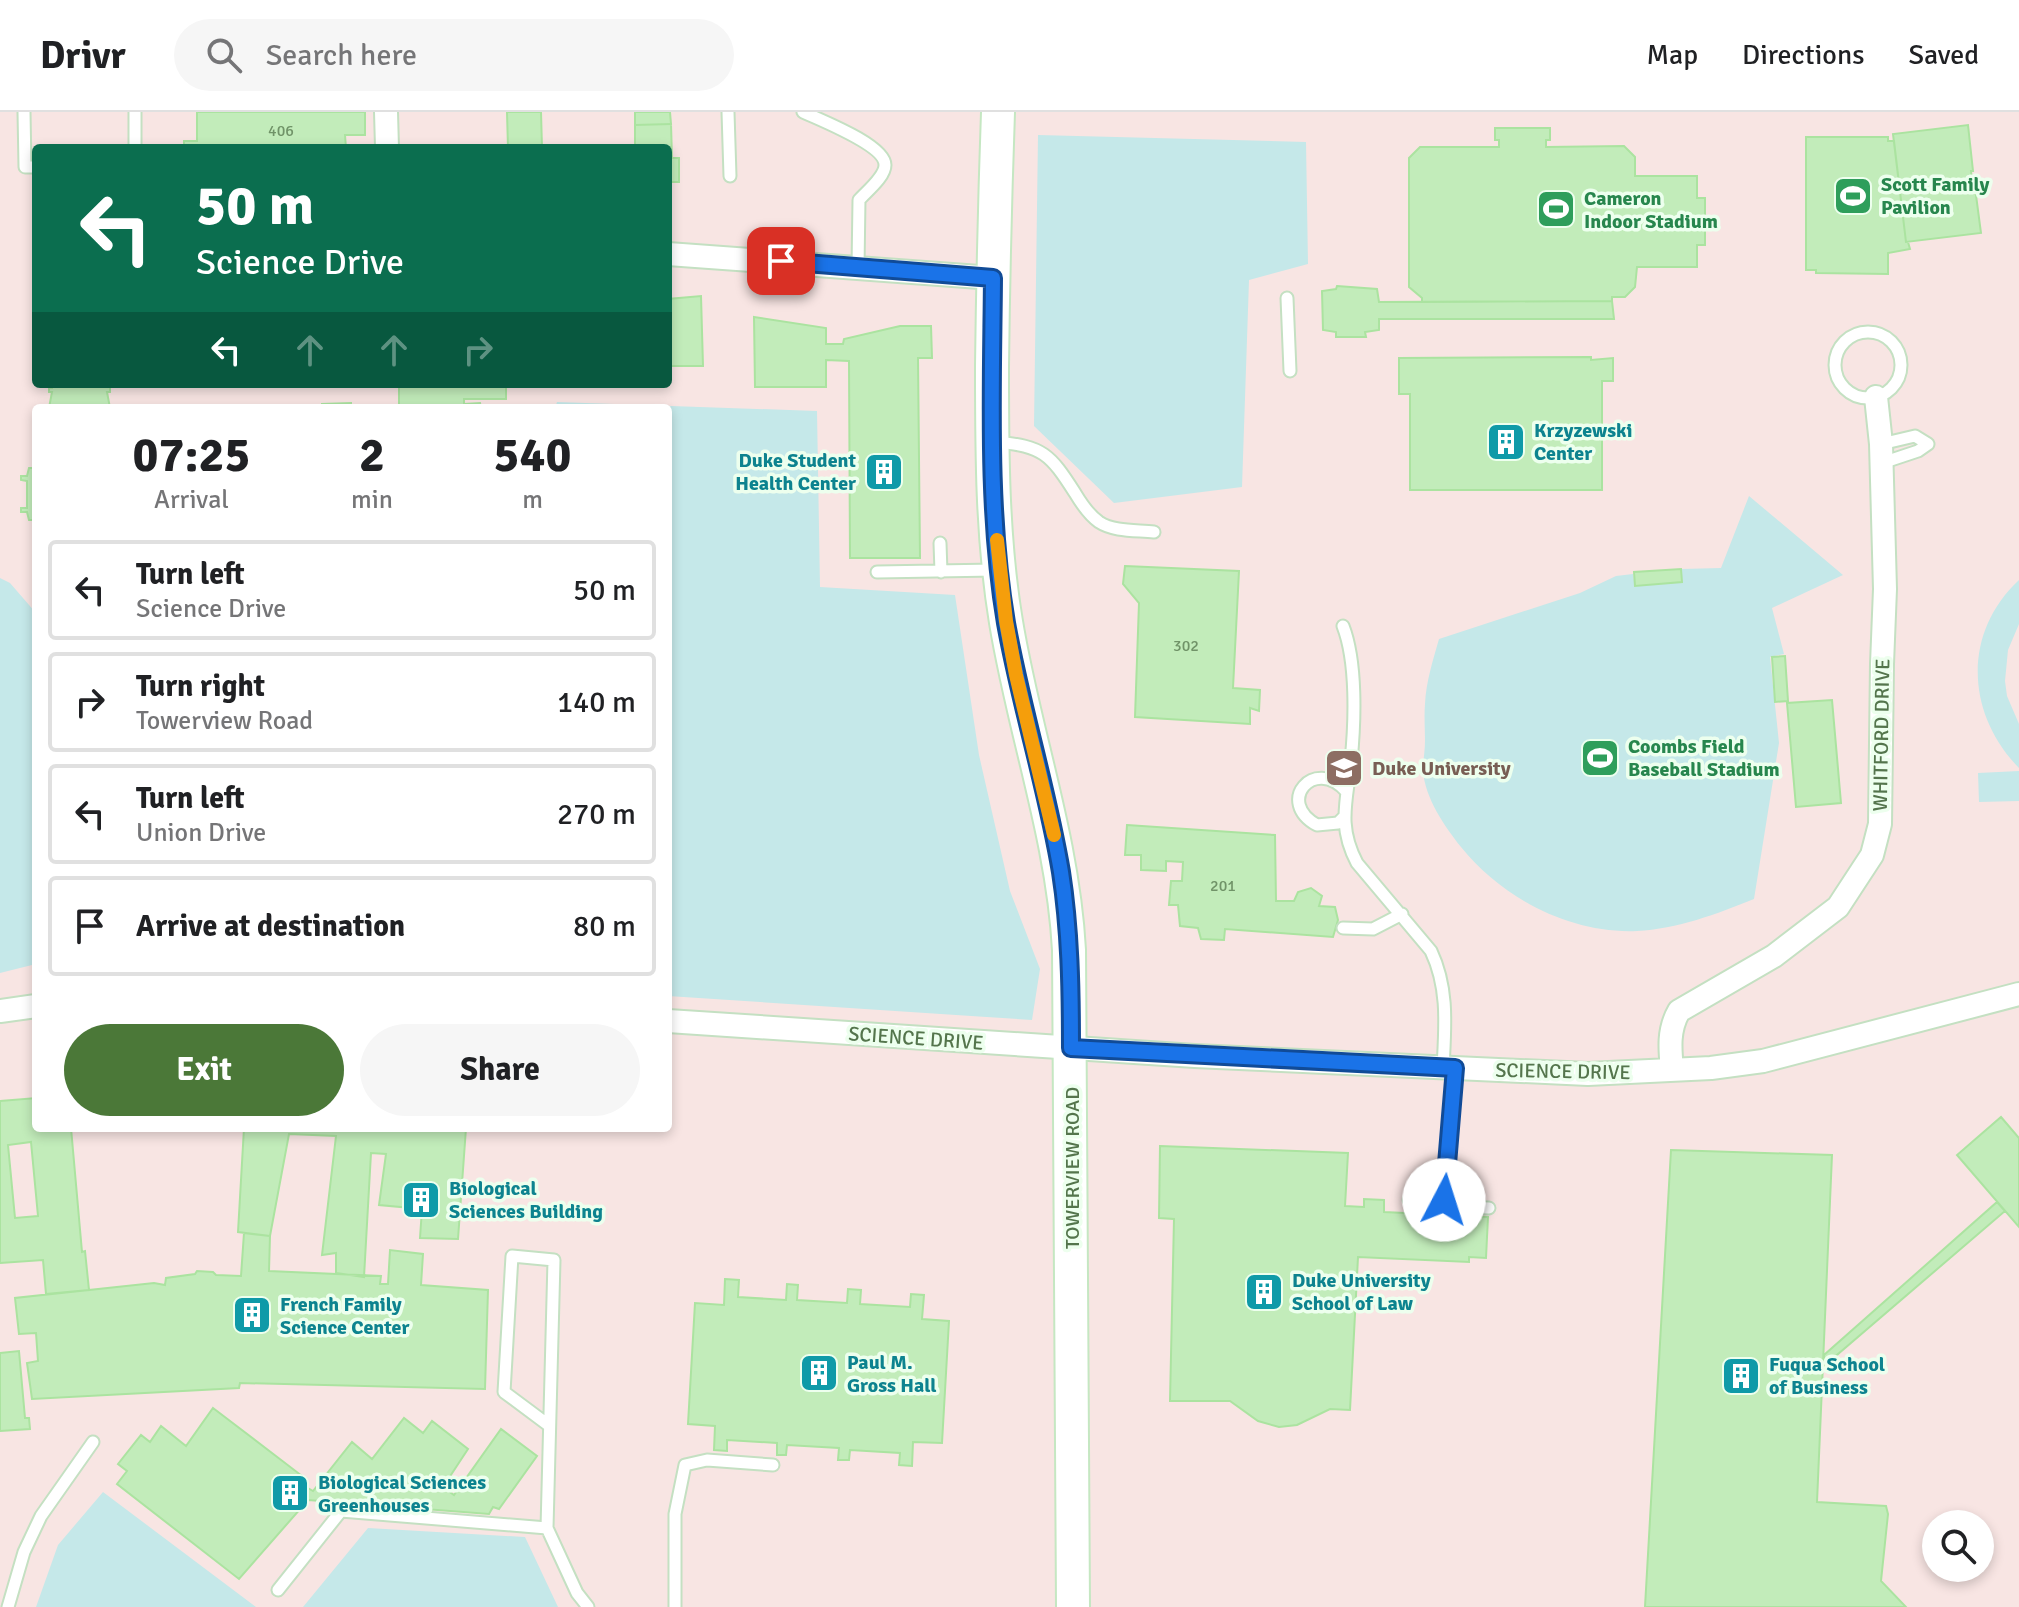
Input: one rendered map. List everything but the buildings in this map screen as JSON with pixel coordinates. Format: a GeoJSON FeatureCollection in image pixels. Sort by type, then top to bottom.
{"type":"FeatureCollection","features":[{"type":"Feature","properties":{"kind":"street"},"geometry":{"type":"LineString","coordinates":[[386,112],[387,144]]}},
{"type":"Feature","properties":{"kind":"street","name":"TOWERVIEW ROAD"},"geometry":{"type":"LineString","coordinates":[[998,112],[992,442],[999,569],[1021,701],[1061,872],[1069,939],[1073,1607]]}},
{"type":"Feature","properties":{"kind":"street"},"geometry":{"type":"LineString","coordinates":[[672,254],[993,278]]}},
{"type":"Feature","properties":{"kind":"street","name":"WHITFORD DRIVE"},"geometry":{"type":"LineString","coordinates":[[1672,1070],[1669,1049],[1672,1023],[1679,1011],[1774,956],[1838,907],[1872,855],[1880,824],[1885,589],[1876,397]]}},
{"type":"Feature","properties":{"kind":"street","name":"SCIENCE DRIVE"},"geometry":{"type":"LineString","coordinates":[[672,1021],[1071,1048],[1588,1074],[1763,1061],[2019,994]]}},
{"type":"Feature","properties":{"kind":"street"},"geometry":{"type":"LineString","coordinates":[[0,1011],[32,1007]]}},
{"type":"Feature","properties":{"kind":"lane"},"geometry":{"type":"LineString","coordinates":[[24,112],[25,167],[32,167]]}},
{"type":"Feature","properties":{"kind":"lane"},"geometry":{"type":"LineString","coordinates":[[135,112],[135,144]]}},
{"type":"Feature","properties":{"kind":"lane"},"geometry":{"type":"LineString","coordinates":[[728,112],[730,176]]}},
{"type":"Feature","properties":{"kind":"lane"},"geometry":{"type":"LineString","coordinates":[[803,112],[872,146],[882,155],[885,164],[883,173],[859,200],[858,268]]}},
{"type":"Feature","properties":{"kind":"lane"},"geometry":{"type":"LineString","coordinates":[[1287,298],[1290,371]]}},
{"type":"Feature","properties":{"kind":"lane"},"geometry":{"type":"LineString","coordinates":[[1867,332],[1887,339],[1895,346],[1901,363],[1899,378],[1893,387],[1876,397],[1864,398],[1853,394],[1839,379],[1836,369],[1836,357],[1847,340],[1867,332]]}},
{"type":"Feature","properties":{"kind":"lane"},"geometry":{"type":"LineString","coordinates":[[992,442],[1027,445],[1040,451],[1062,473],[1080,502],[1100,523],[1114,528],[1154,532]]}},
{"type":"Feature","properties":{"kind":"lane"},"geometry":{"type":"LineString","coordinates":[[940,543],[941,572]]}},
{"type":"Feature","properties":{"kind":"lane"},"geometry":{"type":"LineString","coordinates":[[877,572],[999,569]]}},
{"type":"Feature","properties":{"kind":"lane"},"geometry":{"type":"LineString","coordinates":[[1343,626],[1353,662],[1351,761],[1344,817],[1348,846],[1357,863],[1431,951],[1443,981],[1449,1068],[1444,1200]]}},
{"type":"Feature","properties":{"kind":"lane"},"geometry":{"type":"LineString","coordinates":[[1344,817],[1338,823],[1317,825],[1304,815],[1298,797],[1302,788],[1319,778],[1332,780],[1346,791]]}},
{"type":"Feature","properties":{"kind":"lane"},"geometry":{"type":"LineString","coordinates":[[1343,928],[1373,929],[1402,914]]}},
{"type":"Feature","properties":{"kind":"lane"},"geometry":{"type":"LineString","coordinates":[[1409,1200],[1444,1200],[1464,1207],[1489,1208]]}},
{"type":"Feature","properties":{"kind":"lane"},"geometry":{"type":"LineString","coordinates":[[547,1424],[504,1392],[512,1256],[554,1260],[547,1424],[547,1528],[577,1593],[588,1607]]}},
{"type":"Feature","properties":{"kind":"lane"},"geometry":{"type":"LineString","coordinates":[[8,1607],[24,1552],[41,1516],[93,1442]]}},
{"type":"Feature","properties":{"kind":"lane"},"geometry":{"type":"LineString","coordinates":[[675,1607],[675,1514],[685,1465],[707,1460],[773,1465]]}},
{"type":"Feature","properties":{"kind":"lane"},"geometry":{"type":"LineString","coordinates":[[278,1590],[341,1511],[547,1528]]}},
{"type":"Feature","properties":{"kind":"shaded area","name":"Duke University"},"geometry":{"type":"Polygon","coordinates":[[[0,112],[2019,112],[2019,1607],[0,1607],[0,112]]]}},
{"type":"Feature","properties":{"kind":"shaded area"},"geometry":{"type":"Polygon","coordinates":[[[1038,135],[1306,142],[1308,264],[1249,280],[1242,487],[1114,503],[1034,426],[1038,135]]]}},
{"type":"Feature","properties":{"kind":"shaded area"},"geometry":{"type":"Polygon","coordinates":[[[557,402],[615,404],[556,404],[557,402]]]}},
{"type":"Feature","properties":{"kind":"shaded area"},"geometry":{"type":"Polygon","coordinates":[[[672,406],[817,411],[820,587],[955,595],[979,755],[1010,891],[1040,969],[1032,1020],[672,996],[672,406]]]}},
{"type":"Feature","properties":{"kind":"shaded area","name":"Coombs Field Baseball Stadium"},"geometry":{"type":"Polygon","coordinates":[[[1749,496],[1843,575],[1772,608],[1784,654],[1770,657],[1779,743],[1754,899],[1682,924],[1637,931],[1587,926],[1539,909],[1496,882],[1461,847],[1437,812],[1428,791],[1423,771],[1425,704],[1439,639],[1580,593],[1616,576],[1633,574],[1635,586],[1682,582],[1681,569],[1721,568],[1749,496]]]}},
{"type":"Feature","properties":{"kind":"shaded area"},"geometry":{"type":"Polygon","coordinates":[[[0,578],[10,583],[32,608],[32,965],[0,973],[0,578]]]}},
{"type":"Feature","properties":{"kind":"shaded area"},"geometry":{"type":"Polygon","coordinates":[[[2019,580],[2019,624],[2008,650],[2005,681],[2007,696],[2019,724],[2019,768],[2001,747],[1989,723],[1981,699],[1978,674],[1980,649],[1988,624],[2000,601],[2019,580]]]}},
{"type":"Feature","properties":{"kind":"shaded area"},"geometry":{"type":"Polygon","coordinates":[[[2019,771],[2019,801],[1979,802],[1978,773],[2019,771]]]}},
{"type":"Feature","properties":{"kind":"shaded area"},"geometry":{"type":"Polygon","coordinates":[[[103,1492],[256,1607],[36,1607],[58,1545],[103,1492]]]}},
{"type":"Feature","properties":{"kind":"shaded area"},"geometry":{"type":"Polygon","coordinates":[[[368,1528],[525,1537],[558,1607],[303,1607],[368,1528]]]}},
{"type":"Feature","properties":{"kind":"slow traffic"},"geometry":{"type":"LineString","coordinates":[[997,540],[1006,621],[1021,701],[1054,835]]}},
{"type":"Feature","properties":{"kind":"place","name":"Scott Family Pavilion"},"geometry":{"type":"Point","coordinates":[1853,196]}},
{"type":"Feature","properties":{"kind":"place","name":"Cameron Indoor Stadium"},"geometry":{"type":"Point","coordinates":[1556,209]}},
{"type":"Feature","properties":{"kind":"place","name":"Krzyzewski Center"},"geometry":{"type":"Point","coordinates":[1506,442]}},
{"type":"Feature","properties":{"kind":"place","name":"Duke Student Health Center"},"geometry":{"type":"Point","coordinates":[884,472]}},
{"type":"Feature","properties":{"kind":"place","name":"Coombs Field Baseball Stadium"},"geometry":{"type":"Point","coordinates":[1600,758]}},
{"type":"Feature","properties":{"kind":"place","name":"Duke University"},"geometry":{"type":"Point","coordinates":[1344,768]}},
{"type":"Feature","properties":{"kind":"place","name":"Biological Sciences Building"},"geometry":{"type":"Point","coordinates":[421,1200]}},
{"type":"Feature","properties":{"kind":"place","name":"Duke University School of Law"},"geometry":{"type":"Point","coordinates":[1264,1292]}},
{"type":"Feature","properties":{"kind":"place","name":"French Family Science Center"},"geometry":{"type":"Point","coordinates":[252,1315]}},
{"type":"Feature","properties":{"kind":"place","name":"Paul M. Gross Hall"},"geometry":{"type":"Point","coordinates":[819,1373]}},
{"type":"Feature","properties":{"kind":"place","name":"Fuqua School of Business"},"geometry":{"type":"Point","coordinates":[1741,1376]}},
{"type":"Feature","properties":{"kind":"place","name":"Biological Sciences Greenhouses"},"geometry":{"type":"Point","coordinates":[290,1493]}},
{"type":"Feature","properties":{"kind":"route"},"geometry":{"type":"LineString","coordinates":[[781,261],[993,278],[992,472],[999,569],[1021,701],[1061,872],[1069,950],[1071,1048],[1455,1068],[1444,1200]]}}]}
